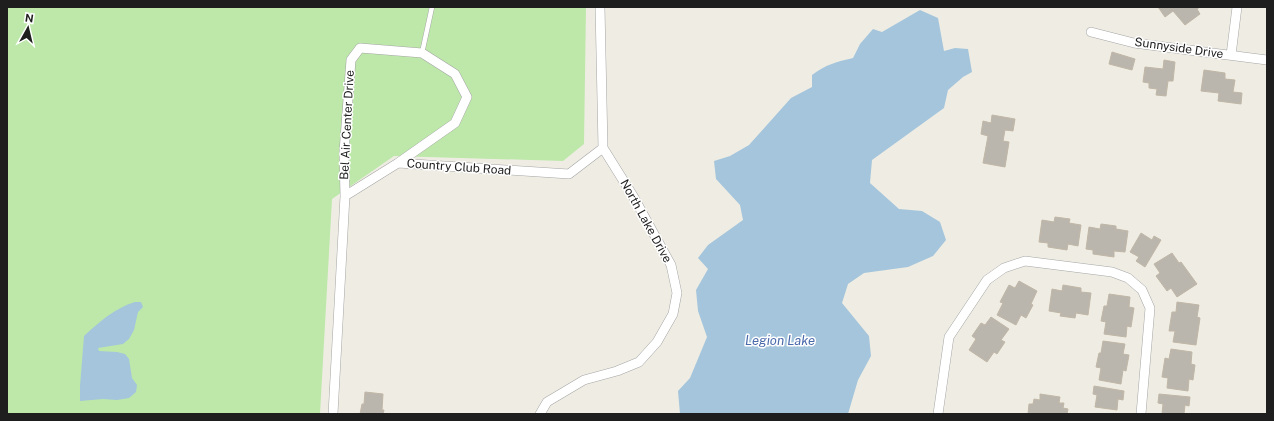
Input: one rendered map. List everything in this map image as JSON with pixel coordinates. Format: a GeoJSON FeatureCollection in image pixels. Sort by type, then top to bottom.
{"type":"FeatureCollection","features":[{"type":"Feature","properties":{"kind":"street"},"geometry":{"type":"LineString","coordinates":[[600,7],[603,148]]}},
{"type":"Feature","properties":{"kind":"street"},"geometry":{"type":"LineString","coordinates":[[1230,56],[1237,7]]}},
{"type":"Feature","properties":{"kind":"street","name":"Sunnyside Drive"},"geometry":{"type":"LineString","coordinates":[[1091,32],[1134,43],[1267,60]]}},
{"type":"Feature","properties":{"kind":"street","name":"Bel Air Center Drive"},"geometry":{"type":"LineString","coordinates":[[345,196],[344,152],[351,60],[360,48],[422,53],[455,74],[467,97],[455,123],[398,162]]}},
{"type":"Feature","properties":{"kind":"street","name":"Country Club Road"},"geometry":{"type":"LineString","coordinates":[[345,196],[398,162],[569,174],[603,148]]}},
{"type":"Feature","properties":{"kind":"street","name":"North Lake Drive"},"geometry":{"type":"LineString","coordinates":[[540,414],[547,402],[584,380],[617,371],[639,362],[657,342],[673,314],[677,293],[671,265],[634,196],[603,148]]}},
{"type":"Feature","properties":{"kind":"street"},"geometry":{"type":"LineString","coordinates":[[333,414],[345,196]]}},
{"type":"Feature","properties":{"kind":"street"},"geometry":{"type":"LineString","coordinates":[[938,414],[949,337],[987,280],[1004,268],[1025,261],[1112,272],[1128,278],[1142,290],[1150,308],[1141,414]]}},
{"type":"Feature","properties":{"kind":"lane"},"geometry":{"type":"LineString","coordinates":[[422,53],[432,7]]}},
{"type":"Feature","properties":{"kind":"green space"},"geometry":{"type":"Polygon","coordinates":[[[7,7],[586,7],[584,144],[563,161],[394,156],[332,199],[320,414],[7,414],[7,7]]]}},
{"type":"Feature","properties":{"kind":"water","name":"Legion Lake"},"geometry":{"type":"Polygon","coordinates":[[[920,10],[938,18],[944,51],[955,48],[968,49],[972,72],[963,77],[948,90],[944,108],[872,160],[870,183],[899,209],[922,211],[940,222],[946,240],[933,256],[908,267],[864,273],[848,284],[842,303],[869,336],[871,356],[858,380],[848,414],[680,414],[678,391],[690,378],[707,337],[698,311],[696,290],[708,269],[698,258],[708,245],[743,220],[740,205],[716,179],[714,161],[730,156],[749,145],[791,98],[812,87],[812,75],[822,68],[853,58],[860,44],[873,29],[882,32],[920,10]]]}},
{"type":"Feature","properties":{"kind":"water"},"geometry":{"type":"Polygon","coordinates":[[[135,302],[141,302],[143,307],[138,312],[134,330],[129,339],[123,344],[98,348],[99,351],[125,354],[129,359],[132,378],[137,385],[136,392],[129,398],[117,400],[103,399],[80,401],[84,336],[114,312],[135,302]]]}},
{"type":"Feature","properties":{"kind":"building"},"geometry":{"type":"Polygon","coordinates":[[[1158,7],[1200,7],[1197,9],[1200,14],[1185,25],[1173,11],[1165,17],[1158,7]]]}},
{"type":"Feature","properties":{"kind":"building"},"geometry":{"type":"Polygon","coordinates":[[[1112,52],[1135,59],[1132,70],[1109,64],[1112,52]]]}},
{"type":"Feature","properties":{"kind":"building"},"geometry":{"type":"Polygon","coordinates":[[[1164,60],[1175,62],[1173,81],[1168,81],[1166,96],[1156,95],[1157,89],[1149,88],[1149,83],[1143,82],[1145,67],[1163,69],[1164,60]]]}},
{"type":"Feature","properties":{"kind":"building"},"geometry":{"type":"Polygon","coordinates":[[[1204,70],[1225,73],[1225,79],[1235,80],[1233,92],[1242,93],[1241,104],[1218,101],[1219,93],[1201,91],[1204,70]]]}},
{"type":"Feature","properties":{"kind":"building"},"geometry":{"type":"Polygon","coordinates":[[[992,115],[1015,119],[1013,131],[1005,130],[1003,141],[1009,142],[1005,167],[983,163],[988,136],[981,134],[983,121],[991,123],[992,115]]]}},
{"type":"Feature","properties":{"kind":"building"},"geometry":{"type":"Polygon","coordinates":[[[1055,217],[1070,219],[1069,223],[1081,225],[1078,246],[1068,244],[1067,250],[1048,247],[1048,243],[1039,242],[1042,220],[1054,222],[1055,217]]]}},
{"type":"Feature","properties":{"kind":"building"},"geometry":{"type":"Polygon","coordinates":[[[1101,224],[1116,226],[1116,229],[1128,231],[1125,252],[1114,251],[1114,257],[1093,254],[1093,250],[1086,249],[1089,227],[1100,229],[1101,224]]]}},
{"type":"Feature","properties":{"kind":"building"},"geometry":{"type":"Polygon","coordinates":[[[1141,233],[1152,240],[1154,236],[1161,240],[1145,267],[1136,261],[1139,257],[1130,252],[1141,233]]]}},
{"type":"Feature","properties":{"kind":"building"},"geometry":{"type":"Polygon","coordinates":[[[1172,253],[1179,263],[1181,262],[1197,284],[1177,297],[1171,288],[1167,291],[1156,276],[1160,273],[1154,264],[1172,253]]]}},
{"type":"Feature","properties":{"kind":"building"},"geometry":{"type":"Polygon","coordinates":[[[1019,281],[1037,291],[1031,304],[1033,305],[1026,318],[1021,315],[1016,325],[997,315],[1003,303],[1000,302],[1009,285],[1015,288],[1019,281]]]}},
{"type":"Feature","properties":{"kind":"building"},"geometry":{"type":"Polygon","coordinates":[[[1063,285],[1081,288],[1081,292],[1091,293],[1088,315],[1076,313],[1075,318],[1060,316],[1061,313],[1049,311],[1052,289],[1062,291],[1063,285]]]}},
{"type":"Feature","properties":{"kind":"building"},"geometry":{"type":"Polygon","coordinates":[[[1109,294],[1130,297],[1129,307],[1134,308],[1131,327],[1127,326],[1126,337],[1104,334],[1106,322],[1101,321],[1104,306],[1107,306],[1109,294]]]}},
{"type":"Feature","properties":{"kind":"building"},"geometry":{"type":"Polygon","coordinates":[[[1177,302],[1199,305],[1197,317],[1200,318],[1196,345],[1173,342],[1175,331],[1169,331],[1172,312],[1176,312],[1177,302]]]}},
{"type":"Feature","properties":{"kind":"building"},"geometry":{"type":"Polygon","coordinates":[[[991,317],[1009,329],[1001,340],[1005,342],[997,354],[994,352],[987,362],[969,350],[976,339],[972,336],[981,323],[985,325],[991,317]]]}},
{"type":"Feature","properties":{"kind":"building"},"geometry":{"type":"Polygon","coordinates":[[[1103,341],[1125,344],[1123,354],[1129,355],[1126,371],[1123,370],[1121,384],[1099,380],[1101,368],[1096,367],[1103,341]]]}},
{"type":"Feature","properties":{"kind":"building"},"geometry":{"type":"Polygon","coordinates":[[[1171,349],[1192,352],[1191,364],[1195,365],[1193,380],[1189,379],[1188,391],[1167,388],[1168,378],[1162,377],[1165,358],[1169,359],[1171,349]]]}},
{"type":"Feature","properties":{"kind":"building"},"geometry":{"type":"Polygon","coordinates":[[[1094,386],[1124,391],[1123,400],[1118,399],[1117,410],[1095,407],[1097,395],[1093,394],[1094,386]]]}},
{"type":"Feature","properties":{"kind":"building"},"geometry":{"type":"Polygon","coordinates":[[[365,392],[383,394],[383,414],[360,414],[362,404],[364,404],[365,392]]]}},
{"type":"Feature","properties":{"kind":"building"},"geometry":{"type":"Polygon","coordinates":[[[1040,394],[1060,397],[1059,403],[1064,403],[1063,408],[1068,409],[1067,414],[1028,414],[1029,404],[1033,404],[1034,399],[1040,400],[1040,394]]]}},
{"type":"Feature","properties":{"kind":"building"},"geometry":{"type":"Polygon","coordinates":[[[1159,394],[1190,397],[1189,406],[1185,405],[1184,414],[1162,414],[1163,404],[1158,403],[1159,394]]]}}]}
